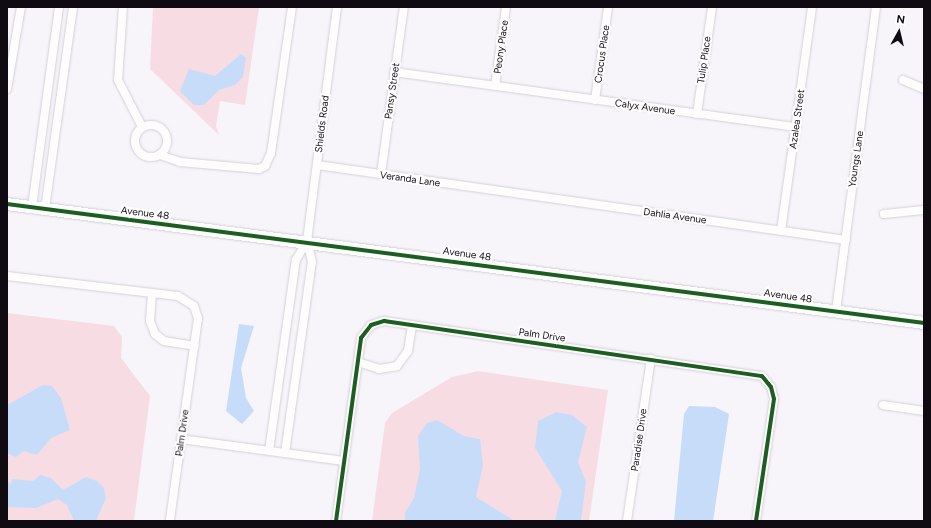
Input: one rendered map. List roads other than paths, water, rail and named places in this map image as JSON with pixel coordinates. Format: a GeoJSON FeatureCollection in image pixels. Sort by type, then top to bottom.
{"type":"FeatureCollection","features":[{"type":"Feature","properties":{"kind":"main road","name":"Avenue 48"},"geometry":{"type":"LineString","coordinates":[[7,204],[307,241],[924,324]]}},
{"type":"Feature","properties":{"kind":"street"},"geometry":{"type":"LineString","coordinates":[[7,89],[21,7]]}},
{"type":"Feature","properties":{"kind":"street"},"geometry":{"type":"LineString","coordinates":[[32,207],[59,7]]}},
{"type":"Feature","properties":{"kind":"street"},"geometry":{"type":"LineString","coordinates":[[45,209],[73,7]]}},
{"type":"Feature","properties":{"kind":"street"},"geometry":{"type":"LineString","coordinates":[[123,7],[118,80],[142,127]]}},
{"type":"Feature","properties":{"kind":"street"},"geometry":{"type":"LineString","coordinates":[[142,127],[135,140],[137,150],[145,156],[160,155],[180,162],[217,166],[258,169],[265,166],[271,153],[292,7]]}},
{"type":"Feature","properties":{"kind":"street","name":"Shields Road"},"geometry":{"type":"LineString","coordinates":[[285,453],[312,262],[307,241],[337,7]]}},
{"type":"Feature","properties":{"kind":"street","name":"Pansy Street"},"geometry":{"type":"LineString","coordinates":[[381,174],[404,7]]}},
{"type":"Feature","properties":{"kind":"street","name":"Peony Place"},"geometry":{"type":"LineString","coordinates":[[495,86],[506,7]]}},
{"type":"Feature","properties":{"kind":"street","name":"Crocus Place"},"geometry":{"type":"LineString","coordinates":[[595,100],[608,7]]}},
{"type":"Feature","properties":{"kind":"street","name":"Tulip Place"},"geometry":{"type":"LineString","coordinates":[[697,114],[712,7]]}},
{"type":"Feature","properties":{"kind":"street","name":"Azalea Street"},"geometry":{"type":"LineString","coordinates":[[781,231],[812,7]]}},
{"type":"Feature","properties":{"kind":"street","name":"Youngs Lane"},"geometry":{"type":"LineString","coordinates":[[836,311],[876,7]]}},
{"type":"Feature","properties":{"kind":"street","name":"Calyx Avenue"},"geometry":{"type":"LineString","coordinates":[[394,72],[697,114],[796,126]]}},
{"type":"Feature","properties":{"kind":"street"},"geometry":{"type":"LineString","coordinates":[[903,80],[924,89]]}},
{"type":"Feature","properties":{"kind":"street"},"geometry":{"type":"LineString","coordinates":[[142,127],[153,125],[166,135],[167,146],[160,155]]}},
{"type":"Feature","properties":{"kind":"street","name":"Veranda Lane"},"geometry":{"type":"LineString","coordinates":[[317,166],[504,192]]}},
{"type":"Feature","properties":{"kind":"street","name":"Dahlia Avenue"},"geometry":{"type":"LineString","coordinates":[[504,192],[846,240]]}},
{"type":"Feature","properties":{"kind":"street"},"geometry":{"type":"LineString","coordinates":[[884,214],[924,210]]}},
{"type":"Feature","properties":{"kind":"street","name":"Shields Road"},"geometry":{"type":"LineString","coordinates":[[269,451],[296,260],[307,241]]}},
{"type":"Feature","properties":{"kind":"street","name":"Palm Drive"},"geometry":{"type":"LineString","coordinates":[[7,276],[184,297],[194,306],[198,318],[170,521]]}},
{"type":"Feature","properties":{"kind":"street"},"geometry":{"type":"LineString","coordinates":[[152,293],[150,321],[155,334],[164,341],[194,346]]}},
{"type":"Feature","properties":{"kind":"street","name":"Palm Drive"},"geometry":{"type":"LineString","coordinates":[[336,521],[361,338],[371,325],[384,321],[755,373],[771,387],[774,399],[756,521]]}},
{"type":"Feature","properties":{"kind":"street"},"geometry":{"type":"LineString","coordinates":[[358,362],[379,369],[396,366],[408,351],[412,325]]}},
{"type":"Feature","properties":{"kind":"street","name":"Paradise Drive"},"geometry":{"type":"LineString","coordinates":[[627,521],[651,359]]}},
{"type":"Feature","properties":{"kind":"street"},"geometry":{"type":"LineString","coordinates":[[883,405],[924,410]]}},
{"type":"Feature","properties":{"kind":"street"},"geometry":{"type":"LineString","coordinates":[[181,439],[344,461]]}},
{"type":"Feature","properties":{"kind":"water"},"geometry":{"type":"Polygon","coordinates":[[[241,54],[246,58],[243,77],[235,85],[219,90],[204,105],[194,105],[180,91],[189,69],[215,76],[241,54]]]}},
{"type":"Feature","properties":{"kind":"water"},"geometry":{"type":"Polygon","coordinates":[[[239,324],[254,326],[241,368],[246,398],[254,411],[242,424],[226,411],[239,324]]]}},
{"type":"Feature","properties":{"kind":"water"},"geometry":{"type":"Polygon","coordinates":[[[43,385],[52,386],[61,398],[70,430],[51,438],[37,455],[24,451],[16,457],[7,453],[7,405],[43,385]]]}},
{"type":"Feature","properties":{"kind":"water"},"geometry":{"type":"Polygon","coordinates":[[[689,406],[715,407],[729,414],[713,521],[674,521],[684,414],[689,406]]]}},
{"type":"Feature","properties":{"kind":"water"},"geometry":{"type":"Polygon","coordinates":[[[556,412],[572,415],[587,427],[578,462],[586,482],[581,521],[555,521],[562,491],[535,448],[538,421],[556,412]]]}},
{"type":"Feature","properties":{"kind":"water"},"geometry":{"type":"Polygon","coordinates":[[[437,420],[464,436],[480,439],[483,465],[476,497],[515,521],[405,521],[405,513],[414,498],[420,469],[418,436],[427,423],[437,420]]]}},
{"type":"Feature","properties":{"kind":"water"},"geometry":{"type":"Polygon","coordinates":[[[40,475],[51,478],[63,490],[86,477],[97,481],[104,488],[106,498],[96,521],[74,521],[67,505],[58,499],[36,508],[7,507],[7,481],[11,484],[12,479],[33,481],[40,475]]]}}]}
